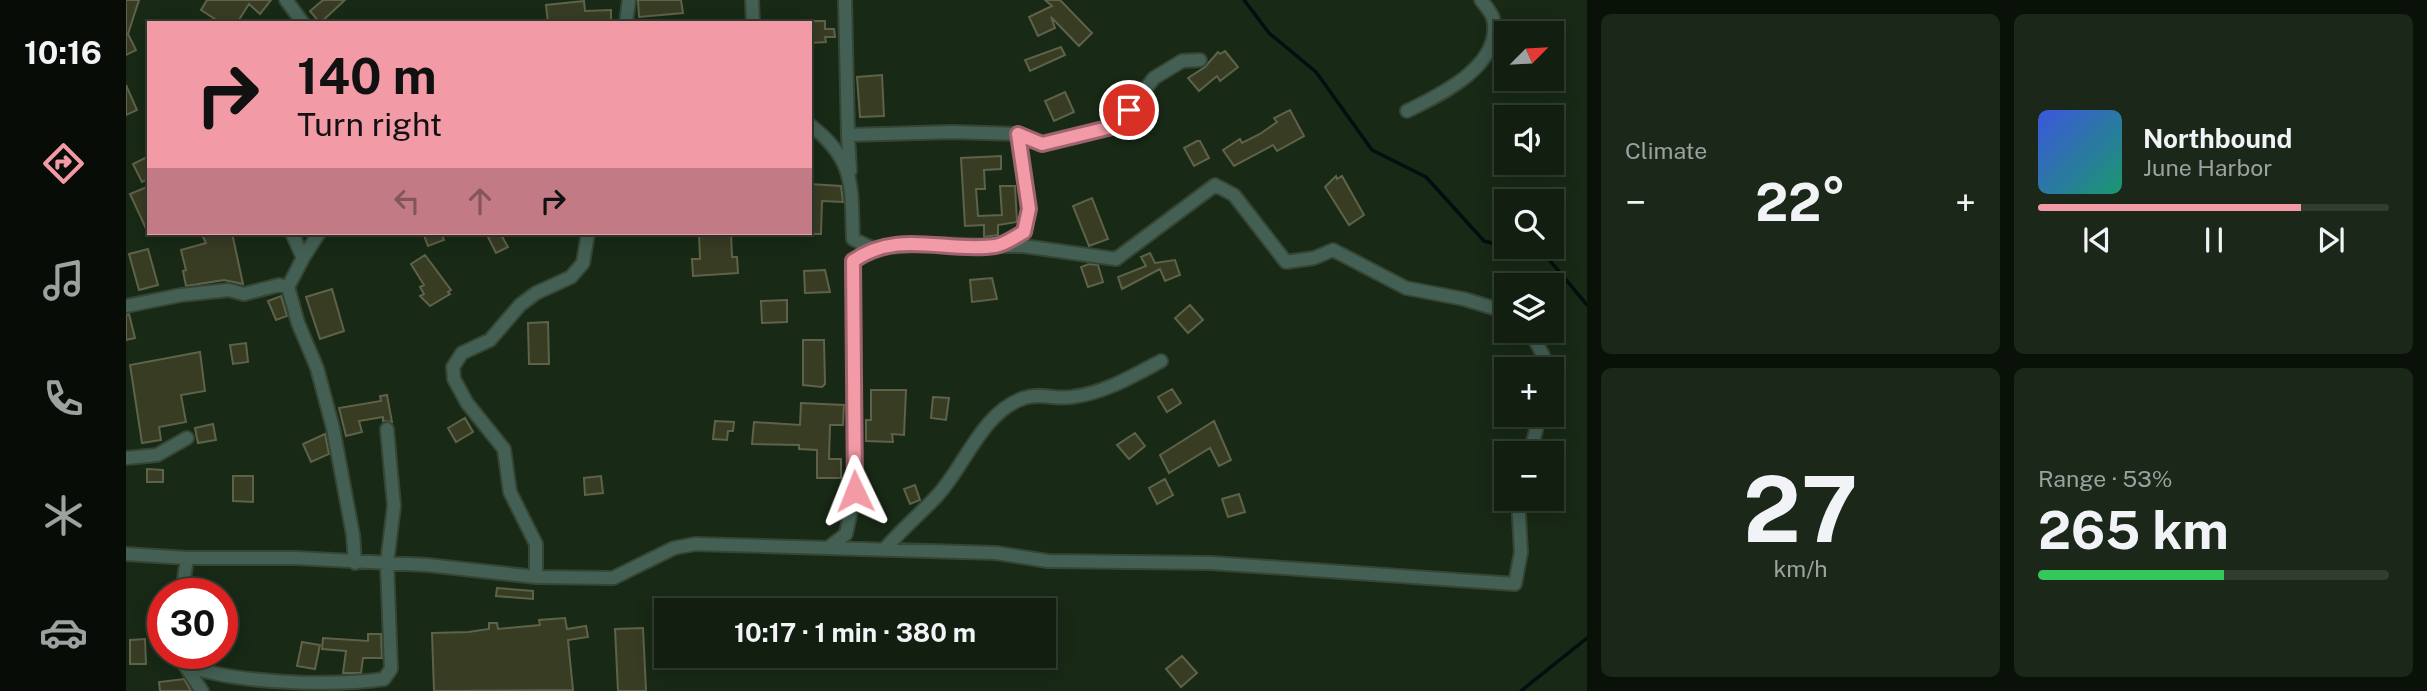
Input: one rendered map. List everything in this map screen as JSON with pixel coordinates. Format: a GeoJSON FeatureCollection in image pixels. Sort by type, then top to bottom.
{"type":"FeatureCollection","features":[{"type":"Feature","properties":{"kind":"street"},"geometry":{"type":"LineString","coordinates":[[286,0],[302,21]]}},
{"type":"Feature","properties":{"kind":"street"},"geometry":{"type":"LineString","coordinates":[[626,21],[629,0]]}},
{"type":"Feature","properties":{"kind":"street"},"geometry":{"type":"LineString","coordinates":[[752,0],[753,21]]}},
{"type":"Feature","properties":{"kind":"street"},"geometry":{"type":"LineString","coordinates":[[845,0],[853,239],[872,248],[934,244],[1023,246],[1116,259],[1215,184],[1234,195],[1286,262],[1314,258],[1333,250],[1406,288],[1494,309]]}},
{"type":"Feature","properties":{"kind":"street"},"geometry":{"type":"LineString","coordinates":[[1407,111],[1442,94],[1490,50],[1493,18],[1481,0]]}},
{"type":"Feature","properties":{"kind":"street"},"geometry":{"type":"LineString","coordinates":[[848,135],[952,132],[1018,134],[1042,144],[1116,126],[1154,78],[1182,61],[1200,60]]}},
{"type":"Feature","properties":{"kind":"street"},"geometry":{"type":"LineString","coordinates":[[812,127],[832,142],[851,179]]}},
{"type":"Feature","properties":{"kind":"street"},"geometry":{"type":"LineString","coordinates":[[997,246],[1024,232],[1029,209],[1018,134]]}},
{"type":"Feature","properties":{"kind":"street"},"geometry":{"type":"LineString","coordinates":[[293,235],[303,258]]}},
{"type":"Feature","properties":{"kind":"street"},"geometry":{"type":"LineString","coordinates":[[318,235],[288,286],[298,323],[317,368],[333,428],[353,535],[355,563]]}},
{"type":"Feature","properties":{"kind":"street"},"geometry":{"type":"LineString","coordinates":[[536,578],[536,544],[510,492],[504,449],[467,403],[454,379],[453,368],[462,352],[490,340],[528,299],[571,278],[583,263],[588,235]]}},
{"type":"Feature","properties":{"kind":"street"},"geometry":{"type":"LineString","coordinates":[[828,548],[846,534],[855,491],[853,261],[872,248]]}},
{"type":"Feature","properties":{"kind":"street"},"geometry":{"type":"LineString","coordinates":[[126,306],[181,295],[229,290],[244,294],[279,285],[288,286]]}},
{"type":"Feature","properties":{"kind":"street"},"geometry":{"type":"LineString","coordinates":[[884,550],[937,495],[965,459],[981,428],[1023,398],[1044,395],[1068,398],[1090,394],[1161,361]]}},
{"type":"Feature","properties":{"kind":"street"},"geometry":{"type":"LineString","coordinates":[[198,669],[204,673],[295,681],[365,682],[384,679],[391,668],[387,563],[394,506],[387,429]]}},
{"type":"Feature","properties":{"kind":"street"},"geometry":{"type":"LineString","coordinates":[[126,458],[157,455],[187,438]]}},
{"type":"Feature","properties":{"kind":"street"},"geometry":{"type":"LineString","coordinates":[[126,554],[187,558],[296,558],[387,563],[536,578],[613,578],[674,548],[695,544],[996,553],[1048,561],[1210,563],[1515,584],[1521,552],[1519,511]]}},
{"type":"Feature","properties":{"kind":"street"},"geometry":{"type":"LineString","coordinates":[[184,578],[187,558]]}},
{"type":"Feature","properties":{"kind":"street"},"geometry":{"type":"LineString","coordinates":[[188,669],[202,691]]}},
{"type":"Feature","properties":{"kind":"building"},"geometry":{"type":"Polygon","coordinates":[[[126,0],[139,0],[128,34],[136,50],[126,55],[126,0]]]}},
{"type":"Feature","properties":{"kind":"building"},"geometry":{"type":"Polygon","coordinates":[[[207,0],[271,0],[260,14],[249,4],[238,21],[218,21],[201,10],[207,0]]]}},
{"type":"Feature","properties":{"kind":"building"},"geometry":{"type":"Polygon","coordinates":[[[323,0],[345,0],[322,21],[318,21],[310,11],[323,0]]]}},
{"type":"Feature","properties":{"kind":"building"},"geometry":{"type":"Polygon","coordinates":[[[638,0],[681,0],[683,13],[639,17],[638,0]]]}},
{"type":"Feature","properties":{"kind":"building"},"geometry":{"type":"Polygon","coordinates":[[[1045,0],[1060,0],[1092,33],[1079,46],[1051,17],[1055,28],[1038,36],[1029,17],[1052,6],[1045,0]]]}},
{"type":"Feature","properties":{"kind":"building"},"geometry":{"type":"Polygon","coordinates":[[[584,1],[585,11],[611,10],[611,21],[548,21],[546,5],[584,1]]]}},
{"type":"Feature","properties":{"kind":"building"},"geometry":{"type":"Polygon","coordinates":[[[812,21],[825,21],[825,29],[834,29],[835,37],[825,37],[826,42],[812,43],[812,21]]]}},
{"type":"Feature","properties":{"kind":"building"},"geometry":{"type":"Polygon","coordinates":[[[1061,47],[1065,55],[1030,71],[1025,60],[1061,47]]]}},
{"type":"Feature","properties":{"kind":"building"},"geometry":{"type":"Polygon","coordinates":[[[1225,51],[1238,67],[1220,81],[1217,76],[1199,91],[1188,78],[1205,67],[1218,52],[1220,54],[1225,51]]]}},
{"type":"Feature","properties":{"kind":"building"},"geometry":{"type":"Polygon","coordinates":[[[882,75],[884,116],[860,117],[857,77],[882,75]]]}},
{"type":"Feature","properties":{"kind":"building"},"geometry":{"type":"Polygon","coordinates":[[[126,85],[137,110],[126,115],[126,85]]]}},
{"type":"Feature","properties":{"kind":"building"},"geometry":{"type":"Polygon","coordinates":[[[1065,92],[1074,112],[1054,121],[1045,101],[1065,92]]]}},
{"type":"Feature","properties":{"kind":"building"},"geometry":{"type":"Polygon","coordinates":[[[1290,110],[1304,136],[1277,151],[1273,145],[1234,166],[1223,150],[1240,139],[1242,143],[1260,134],[1277,122],[1274,118],[1290,110]]]}},
{"type":"Feature","properties":{"kind":"building"},"geometry":{"type":"Polygon","coordinates":[[[1200,141],[1209,158],[1194,166],[1184,148],[1200,141]]]}},
{"type":"Feature","properties":{"kind":"building"},"geometry":{"type":"Polygon","coordinates":[[[1001,156],[1001,169],[984,170],[985,189],[976,189],[978,216],[1002,215],[1000,186],[1015,186],[1017,222],[998,225],[998,235],[984,237],[984,225],[965,226],[961,158],[1001,156]]]}},
{"type":"Feature","properties":{"kind":"building"},"geometry":{"type":"Polygon","coordinates":[[[147,157],[147,179],[142,182],[133,164],[147,157]]]}},
{"type":"Feature","properties":{"kind":"building"},"geometry":{"type":"Polygon","coordinates":[[[1336,176],[1337,179],[1342,176],[1364,215],[1349,225],[1325,187],[1336,176]]]}},
{"type":"Feature","properties":{"kind":"building"},"geometry":{"type":"Polygon","coordinates":[[[812,184],[841,186],[843,202],[822,201],[821,234],[812,234],[812,184]]]}},
{"type":"Feature","properties":{"kind":"building"},"geometry":{"type":"Polygon","coordinates":[[[147,187],[147,231],[130,194],[147,187]]]}},
{"type":"Feature","properties":{"kind":"building"},"geometry":{"type":"Polygon","coordinates":[[[1092,198],[1108,239],[1089,246],[1073,206],[1092,198]]]}},
{"type":"Feature","properties":{"kind":"building"},"geometry":{"type":"Polygon","coordinates":[[[202,235],[232,235],[243,284],[224,280],[186,286],[183,271],[186,270],[181,250],[206,243],[202,235]]]}},
{"type":"Feature","properties":{"kind":"building"},"geometry":{"type":"Polygon","coordinates":[[[424,235],[442,235],[444,240],[428,246],[424,235]]]}},
{"type":"Feature","properties":{"kind":"building"},"geometry":{"type":"Polygon","coordinates":[[[487,235],[501,235],[508,247],[496,253],[487,235]]]}},
{"type":"Feature","properties":{"kind":"building"},"geometry":{"type":"Polygon","coordinates":[[[699,235],[731,235],[732,257],[737,257],[738,273],[693,276],[692,259],[700,259],[699,235]]]}},
{"type":"Feature","properties":{"kind":"building"},"geometry":{"type":"Polygon","coordinates":[[[148,249],[158,285],[139,290],[129,254],[148,249]]]}},
{"type":"Feature","properties":{"kind":"building"},"geometry":{"type":"Polygon","coordinates":[[[1150,253],[1155,263],[1175,260],[1180,275],[1165,281],[1160,269],[1122,289],[1118,277],[1146,266],[1141,257],[1150,253]]]}},
{"type":"Feature","properties":{"kind":"building"},"geometry":{"type":"Polygon","coordinates":[[[425,255],[451,290],[448,292],[450,294],[430,306],[420,296],[424,294],[420,287],[424,285],[411,264],[425,255]]]}},
{"type":"Feature","properties":{"kind":"building"},"geometry":{"type":"Polygon","coordinates":[[[1098,265],[1103,282],[1088,287],[1081,267],[1098,265]]]}},
{"type":"Feature","properties":{"kind":"building"},"geometry":{"type":"Polygon","coordinates":[[[825,270],[830,292],[805,293],[804,271],[825,270]]]}},
{"type":"Feature","properties":{"kind":"building"},"geometry":{"type":"Polygon","coordinates":[[[992,278],[997,299],[972,302],[970,280],[992,278]]]}},
{"type":"Feature","properties":{"kind":"building"},"geometry":{"type":"Polygon","coordinates":[[[332,289],[344,331],[320,339],[306,297],[332,289]]]}},
{"type":"Feature","properties":{"kind":"building"},"geometry":{"type":"Polygon","coordinates":[[[281,296],[287,316],[276,320],[268,301],[281,296]]]}},
{"type":"Feature","properties":{"kind":"building"},"geometry":{"type":"Polygon","coordinates":[[[787,300],[787,322],[762,323],[761,301],[787,300]]]}},
{"type":"Feature","properties":{"kind":"building"},"geometry":{"type":"Polygon","coordinates":[[[1190,305],[1203,320],[1188,333],[1175,318],[1190,305]]]}},
{"type":"Feature","properties":{"kind":"building"},"geometry":{"type":"Polygon","coordinates":[[[129,314],[135,338],[126,340],[126,315],[129,314]]]}},
{"type":"Feature","properties":{"kind":"building"},"geometry":{"type":"Polygon","coordinates":[[[548,322],[549,364],[529,364],[528,323],[548,322]]]}},
{"type":"Feature","properties":{"kind":"building"},"geometry":{"type":"Polygon","coordinates":[[[803,340],[824,340],[825,384],[822,387],[803,385],[803,340]]]}},
{"type":"Feature","properties":{"kind":"building"},"geometry":{"type":"Polygon","coordinates":[[[246,343],[248,362],[233,364],[230,345],[246,343]]]}},
{"type":"Feature","properties":{"kind":"building"},"geometry":{"type":"Polygon","coordinates":[[[200,352],[205,391],[181,395],[186,422],[159,427],[161,440],[142,443],[130,365],[200,352]]]}},
{"type":"Feature","properties":{"kind":"building"},"geometry":{"type":"Polygon","coordinates":[[[1172,389],[1181,403],[1167,412],[1158,397],[1172,389]]]}},
{"type":"Feature","properties":{"kind":"building"},"geometry":{"type":"Polygon","coordinates":[[[871,390],[906,390],[904,435],[892,434],[893,442],[866,441],[866,420],[871,420],[871,390]]]}},
{"type":"Feature","properties":{"kind":"building"},"geometry":{"type":"Polygon","coordinates":[[[387,395],[392,422],[383,421],[383,417],[359,421],[362,432],[346,436],[339,408],[381,401],[380,396],[387,395]]]}},
{"type":"Feature","properties":{"kind":"building"},"geometry":{"type":"Polygon","coordinates":[[[933,397],[949,398],[946,420],[931,418],[933,397]]]}},
{"type":"Feature","properties":{"kind":"building"},"geometry":{"type":"Polygon","coordinates":[[[801,403],[844,405],[843,425],[830,425],[829,459],[841,459],[841,478],[817,478],[817,450],[799,449],[799,445],[752,444],[754,422],[800,425],[801,403]]]}},
{"type":"Feature","properties":{"kind":"building"},"geometry":{"type":"Polygon","coordinates":[[[465,418],[473,432],[456,442],[448,428],[465,418]]]}},
{"type":"Feature","properties":{"kind":"building"},"geometry":{"type":"Polygon","coordinates":[[[715,421],[734,422],[733,431],[728,431],[727,440],[713,439],[715,421]]]}},
{"type":"Feature","properties":{"kind":"building"},"geometry":{"type":"Polygon","coordinates":[[[1214,421],[1231,460],[1219,466],[1210,448],[1169,473],[1160,455],[1214,421]]]}},
{"type":"Feature","properties":{"kind":"building"},"geometry":{"type":"Polygon","coordinates":[[[213,424],[216,440],[198,443],[195,428],[213,424]]]}},
{"type":"Feature","properties":{"kind":"building"},"geometry":{"type":"Polygon","coordinates":[[[1135,433],[1145,446],[1129,459],[1117,445],[1135,433]]]}},
{"type":"Feature","properties":{"kind":"building"},"geometry":{"type":"Polygon","coordinates":[[[325,434],[329,454],[311,462],[303,444],[325,434]]]}},
{"type":"Feature","properties":{"kind":"building"},"geometry":{"type":"Polygon","coordinates":[[[147,469],[163,470],[163,482],[147,482],[147,469]]]}},
{"type":"Feature","properties":{"kind":"building"},"geometry":{"type":"Polygon","coordinates":[[[233,476],[253,476],[253,502],[233,501],[233,476]]]}},
{"type":"Feature","properties":{"kind":"building"},"geometry":{"type":"Polygon","coordinates":[[[601,476],[603,493],[585,495],[584,478],[601,476]]]}},
{"type":"Feature","properties":{"kind":"building"},"geometry":{"type":"Polygon","coordinates":[[[1165,479],[1173,495],[1157,504],[1149,488],[1165,479]]]}},
{"type":"Feature","properties":{"kind":"building"},"geometry":{"type":"Polygon","coordinates":[[[915,485],[920,500],[910,504],[904,489],[915,485]]]}},
{"type":"Feature","properties":{"kind":"building"},"geometry":{"type":"Polygon","coordinates":[[[1239,494],[1245,512],[1228,517],[1222,499],[1239,494]]]}},
{"type":"Feature","properties":{"kind":"building"},"geometry":{"type":"Polygon","coordinates":[[[497,588],[533,591],[533,599],[496,596],[497,588]]]}},
{"type":"Feature","properties":{"kind":"building"},"geometry":{"type":"Polygon","coordinates":[[[565,618],[567,629],[586,626],[588,637],[568,640],[573,690],[434,691],[432,633],[489,629],[489,623],[497,623],[498,629],[540,625],[539,620],[565,618]]]}},
{"type":"Feature","properties":{"kind":"building"},"geometry":{"type":"Polygon","coordinates":[[[643,628],[646,691],[618,691],[615,629],[643,628]]]}},
{"type":"Feature","properties":{"kind":"building"},"geometry":{"type":"Polygon","coordinates":[[[368,634],[381,634],[382,658],[363,658],[361,673],[343,673],[346,651],[322,649],[323,638],[368,641],[368,634]]]}},
{"type":"Feature","properties":{"kind":"building"},"geometry":{"type":"Polygon","coordinates":[[[145,639],[146,664],[130,664],[130,640],[145,639]]]}},
{"type":"Feature","properties":{"kind":"building"},"geometry":{"type":"Polygon","coordinates":[[[302,642],[320,645],[315,669],[297,666],[302,642]]]}},
{"type":"Feature","properties":{"kind":"building"},"geometry":{"type":"Polygon","coordinates":[[[1182,656],[1197,673],[1181,687],[1166,669],[1182,656]]]}},
{"type":"Feature","properties":{"kind":"building"},"geometry":{"type":"Polygon","coordinates":[[[184,679],[191,691],[160,691],[159,682],[184,679]]]}},
{"type":"Feature","properties":{"kind":"waterway"},"geometry":{"type":"LineString","coordinates":[[1244,0],[1269,33],[1316,72],[1372,150],[1426,177],[1484,241],[1494,244]]}},
{"type":"Feature","properties":{"kind":"waterway"},"geometry":{"type":"LineString","coordinates":[[1549,259],[1587,305]]}},
{"type":"Feature","properties":{"kind":"waterway"},"geometry":{"type":"LineString","coordinates":[[1521,691],[1587,638]]}},
{"type":"Feature","properties":{"kind":"route"},"geometry":{"type":"LineString","coordinates":[[855,491],[852,396],[853,261],[872,248],[934,244],[997,246],[1024,232],[1029,209],[1018,134],[1042,144],[1116,126],[1129,110]]}}]}
